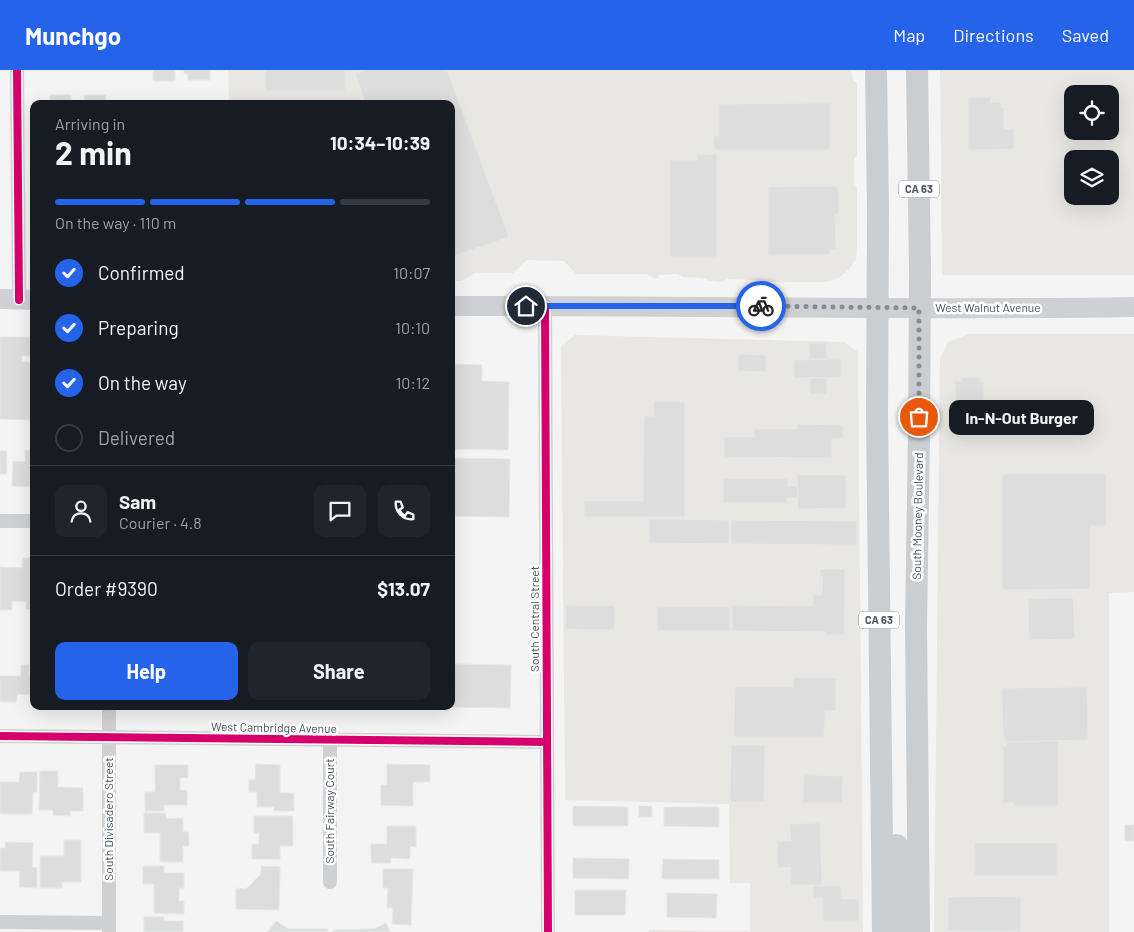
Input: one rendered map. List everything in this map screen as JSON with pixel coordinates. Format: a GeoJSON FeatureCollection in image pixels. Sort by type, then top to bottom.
{"type":"FeatureCollection","features":[{"type":"Feature","properties":{"kind":"main road","name":"CA 63"},"geometry":{"type":"LineString","coordinates":[[876,70],[883,932]]}},
{"type":"Feature","properties":{"kind":"main road","name":"South Mooney Boulevard"},"geometry":{"type":"LineString","coordinates":[[918,70],[919,435],[916,624],[919,932]]}},
{"type":"Feature","properties":{"kind":"main road","name":"West Walnut Avenue"},"geometry":{"type":"LineString","coordinates":[[455,306],[1134,307]]}},
{"type":"Feature","properties":{"kind":"main road"},"geometry":{"type":"LineString","coordinates":[[880,694],[895,766],[899,920],[902,926],[911,932]]}},
{"type":"Feature","properties":{"kind":"street"},"geometry":{"type":"LineString","coordinates":[[17,70],[18,300]]}},
{"type":"Feature","properties":{"kind":"street","name":"South Central Street"},"geometry":{"type":"LineString","coordinates":[[545,306],[548,932]]}},
{"type":"Feature","properties":{"kind":"street"},"geometry":{"type":"LineString","coordinates":[[0,521],[30,521]]}},
{"type":"Feature","properties":{"kind":"street","name":"South Divisadero Street"},"geometry":{"type":"LineString","coordinates":[[109,710],[109,927]]}},
{"type":"Feature","properties":{"kind":"street","name":"West Cambridge Avenue"},"geometry":{"type":"LineString","coordinates":[[0,736],[547,742]]}},
{"type":"Feature","properties":{"kind":"street","name":"South Fairway Court"},"geometry":{"type":"LineString","coordinates":[[330,740],[330,882]]}},
{"type":"Feature","properties":{"kind":"street"},"geometry":{"type":"LineString","coordinates":[[0,922],[109,927]]}},
{"type":"Feature","properties":{"kind":"shaded area"},"geometry":{"type":"Polygon","coordinates":[[[228,70],[851,70],[853,80],[857,83],[857,155],[854,159],[854,184],[857,187],[856,259],[839,278],[826,282],[759,282],[754,280],[727,279],[723,282],[683,277],[677,274],[659,275],[658,278],[654,278],[646,274],[576,274],[564,261],[527,260],[513,273],[475,273],[461,281],[455,281],[455,100],[229,100],[228,70]]]}},
{"type":"Feature","properties":{"kind":"shaded area"},"geometry":{"type":"Polygon","coordinates":[[[940,70],[1134,70],[1134,275],[942,275],[940,70]]]}},
{"type":"Feature","properties":{"kind":"shaded area"},"geometry":{"type":"Polygon","coordinates":[[[969,334],[1134,334],[1134,592],[1109,593],[1109,932],[934,932],[940,358],[948,342],[969,334]]]}},
{"type":"Feature","properties":{"kind":"shaded area"},"geometry":{"type":"Polygon","coordinates":[[[575,335],[844,342],[858,352],[863,932],[649,932],[649,930],[750,931],[750,883],[730,883],[729,804],[565,800],[561,346],[575,335]]]}},
{"type":"Feature","properties":{"kind":"building"},"geometry":{"type":"Polygon","coordinates":[[[153,70],[175,70],[175,81],[153,81],[153,70]]]}},
{"type":"Feature","properties":{"kind":"building"},"geometry":{"type":"Polygon","coordinates":[[[184,70],[210,70],[210,80],[188,80],[188,74],[184,74],[184,70]]]}},
{"type":"Feature","properties":{"kind":"building"},"geometry":{"type":"Polygon","coordinates":[[[265,70],[345,70],[345,91],[265,91],[265,70]]]}},
{"type":"Feature","properties":{"kind":"building"},"geometry":{"type":"Polygon","coordinates":[[[365,70],[447,70],[509,237],[455,256],[455,100],[365,100],[355,73],[365,70]]]}},
{"type":"Feature","properties":{"kind":"building"},"geometry":{"type":"Polygon","coordinates":[[[50,95],[71,95],[71,100],[50,100],[50,95]]]}},
{"type":"Feature","properties":{"kind":"building"},"geometry":{"type":"Polygon","coordinates":[[[84,95],[106,95],[106,100],[85,100],[84,95]]]}},
{"type":"Feature","properties":{"kind":"building"},"geometry":{"type":"Polygon","coordinates":[[[991,97],[991,103],[1001,102],[1001,108],[1004,108],[1004,129],[1014,129],[1014,149],[968,150],[968,98],[991,97]]]}},
{"type":"Feature","properties":{"kind":"building"},"geometry":{"type":"Polygon","coordinates":[[[830,103],[830,150],[714,150],[714,136],[719,136],[719,104],[830,103]]]}},
{"type":"Feature","properties":{"kind":"building"},"geometry":{"type":"Polygon","coordinates":[[[697,154],[717,155],[717,257],[670,257],[670,160],[697,160],[697,154]]]}},
{"type":"Feature","properties":{"kind":"building"},"geometry":{"type":"Polygon","coordinates":[[[838,186],[839,214],[835,214],[836,250],[830,250],[830,255],[768,255],[768,187],[838,186]]]}},
{"type":"Feature","properties":{"kind":"building"},"geometry":{"type":"Polygon","coordinates":[[[0,337],[30,337],[30,356],[22,356],[22,362],[30,362],[30,420],[0,419],[0,337]]]}},
{"type":"Feature","properties":{"kind":"building"},"geometry":{"type":"Polygon","coordinates":[[[826,343],[827,359],[809,359],[809,344],[826,343]]]}},
{"type":"Feature","properties":{"kind":"building"},"geometry":{"type":"Polygon","coordinates":[[[738,354],[766,355],[766,372],[738,371],[738,354]]]}},
{"type":"Feature","properties":{"kind":"building"},"geometry":{"type":"Polygon","coordinates":[[[841,359],[841,377],[794,378],[794,360],[841,359]]]}},
{"type":"Feature","properties":{"kind":"building"},"geometry":{"type":"Polygon","coordinates":[[[455,364],[482,365],[482,381],[509,382],[508,450],[455,449],[455,364]]]}},
{"type":"Feature","properties":{"kind":"building"},"geometry":{"type":"Polygon","coordinates":[[[980,377],[980,381],[984,381],[984,403],[988,403],[987,431],[977,431],[977,434],[966,434],[966,431],[957,431],[955,381],[961,381],[961,378],[980,377]]]}},
{"type":"Feature","properties":{"kind":"building"},"geometry":{"type":"Polygon","coordinates":[[[810,378],[827,378],[827,394],[810,394],[810,378]]]}},
{"type":"Feature","properties":{"kind":"building"},"geometry":{"type":"Polygon","coordinates":[[[654,401],[685,402],[685,517],[584,517],[584,501],[643,501],[644,416],[654,416],[654,401]]]}},
{"type":"Feature","properties":{"kind":"building"},"geometry":{"type":"Polygon","coordinates":[[[797,424],[843,425],[843,439],[832,438],[832,458],[724,457],[724,437],[754,437],[754,429],[797,429],[797,424]]]}},
{"type":"Feature","properties":{"kind":"building"},"geometry":{"type":"Polygon","coordinates":[[[25,450],[30,451],[30,487],[12,486],[13,461],[25,462],[25,450]]]}},
{"type":"Feature","properties":{"kind":"building"},"geometry":{"type":"Polygon","coordinates":[[[0,451],[6,451],[7,474],[0,474],[0,451]]]}},
{"type":"Feature","properties":{"kind":"building"},"geometry":{"type":"Polygon","coordinates":[[[455,458],[510,459],[509,517],[455,516],[455,458]]]}},
{"type":"Feature","properties":{"kind":"building"},"geometry":{"type":"Polygon","coordinates":[[[1002,474],[1106,474],[1106,526],[1090,526],[1090,589],[1002,590],[1002,474]]]}},
{"type":"Feature","properties":{"kind":"building"},"geometry":{"type":"Polygon","coordinates":[[[797,475],[846,475],[846,508],[798,509],[797,475]]]}},
{"type":"Feature","properties":{"kind":"building"},"geometry":{"type":"Polygon","coordinates":[[[723,479],[788,479],[788,486],[798,486],[798,498],[787,498],[787,503],[723,503],[723,479]]]}},
{"type":"Feature","properties":{"kind":"building"},"geometry":{"type":"Polygon","coordinates":[[[649,519],[729,520],[729,544],[649,543],[649,519]]]}},
{"type":"Feature","properties":{"kind":"building"},"geometry":{"type":"Polygon","coordinates":[[[731,520],[857,521],[857,545],[731,544],[731,520]]]}},
{"type":"Feature","properties":{"kind":"building"},"geometry":{"type":"Polygon","coordinates":[[[23,558],[30,558],[30,610],[26,609],[26,602],[12,601],[12,610],[0,610],[0,567],[22,568],[23,558]]]}},
{"type":"Feature","properties":{"kind":"building"},"geometry":{"type":"Polygon","coordinates":[[[820,569],[845,569],[844,635],[826,635],[826,632],[732,631],[732,605],[813,606],[813,595],[822,595],[823,577],[820,576],[820,569]]]}},
{"type":"Feature","properties":{"kind":"building"},"geometry":{"type":"Polygon","coordinates":[[[1073,598],[1075,639],[1029,640],[1028,599],[1073,598]]]}},
{"type":"Feature","properties":{"kind":"building"},"geometry":{"type":"Polygon","coordinates":[[[566,605],[615,606],[614,630],[566,629],[566,605]]]}},
{"type":"Feature","properties":{"kind":"building"},"geometry":{"type":"Polygon","coordinates":[[[657,607],[730,607],[730,631],[657,631],[657,607]]]}},
{"type":"Feature","properties":{"kind":"building"},"geometry":{"type":"Polygon","coordinates":[[[455,664],[511,665],[510,708],[455,707],[455,664]]]}},
{"type":"Feature","properties":{"kind":"building"},"geometry":{"type":"Polygon","coordinates":[[[21,665],[29,665],[30,695],[17,694],[16,702],[0,702],[0,676],[21,676],[21,665]]]}},
{"type":"Feature","properties":{"kind":"building"},"geometry":{"type":"Polygon","coordinates":[[[793,678],[836,678],[836,711],[825,711],[824,737],[734,737],[735,687],[793,687],[793,678]]]}},
{"type":"Feature","properties":{"kind":"building"},"geometry":{"type":"Polygon","coordinates":[[[1087,687],[1088,740],[1006,742],[1005,737],[1003,737],[1002,688],[1087,687]]]}},
{"type":"Feature","properties":{"kind":"building"},"geometry":{"type":"Polygon","coordinates":[[[1058,741],[1058,806],[1014,806],[1014,803],[1003,803],[1003,746],[1006,746],[1006,742],[1058,741]]]}},
{"type":"Feature","properties":{"kind":"building"},"geometry":{"type":"Polygon","coordinates":[[[731,745],[765,745],[764,802],[730,802],[731,745]]]}},
{"type":"Feature","properties":{"kind":"building"},"geometry":{"type":"Polygon","coordinates":[[[256,764],[280,765],[280,793],[294,793],[294,811],[274,811],[274,807],[257,807],[257,792],[249,792],[249,780],[255,780],[256,764]]]}},
{"type":"Feature","properties":{"kind":"building"},"geometry":{"type":"Polygon","coordinates":[[[387,764],[430,765],[430,782],[413,782],[413,806],[381,805],[381,785],[387,785],[387,764]]]}},
{"type":"Feature","properties":{"kind":"building"},"geometry":{"type":"Polygon","coordinates":[[[155,765],[188,765],[188,778],[180,778],[180,790],[187,790],[187,805],[164,805],[164,811],[145,811],[145,792],[155,792],[155,765]]]}},
{"type":"Feature","properties":{"kind":"building"},"geometry":{"type":"Polygon","coordinates":[[[40,771],[58,771],[58,787],[83,788],[83,811],[70,811],[70,816],[53,815],[53,810],[39,810],[40,771]]]}},
{"type":"Feature","properties":{"kind":"building"},"geometry":{"type":"Polygon","coordinates":[[[20,772],[37,772],[37,792],[33,792],[32,814],[0,814],[0,782],[19,782],[20,772]]]}},
{"type":"Feature","properties":{"kind":"building"},"geometry":{"type":"Polygon","coordinates":[[[804,775],[843,776],[842,803],[803,803],[804,775]]]}},
{"type":"Feature","properties":{"kind":"building"},"geometry":{"type":"Polygon","coordinates":[[[573,806],[628,807],[628,826],[573,826],[573,806]]]}},
{"type":"Feature","properties":{"kind":"building"},"geometry":{"type":"Polygon","coordinates":[[[639,806],[652,806],[652,817],[639,817],[639,806]]]}},
{"type":"Feature","properties":{"kind":"building"},"geometry":{"type":"Polygon","coordinates":[[[664,807],[719,807],[719,827],[664,826],[664,807]]]}},
{"type":"Feature","properties":{"kind":"building"},"geometry":{"type":"Polygon","coordinates":[[[144,813],[166,813],[166,819],[183,818],[183,832],[189,832],[189,846],[183,846],[183,862],[160,862],[160,833],[144,833],[144,813]]]}},
{"type":"Feature","properties":{"kind":"building"},"geometry":{"type":"Polygon","coordinates":[[[254,816],[293,816],[293,846],[280,846],[280,859],[252,859],[252,844],[259,844],[259,833],[254,833],[254,816]]]}},
{"type":"Feature","properties":{"kind":"building"},"geometry":{"type":"Polygon","coordinates":[[[820,823],[822,885],[791,885],[791,867],[778,868],[777,841],[791,841],[790,824],[820,823]]]}},
{"type":"Feature","properties":{"kind":"building"},"geometry":{"type":"Polygon","coordinates":[[[1125,825],[1134,825],[1134,841],[1125,841],[1125,825]]]}},
{"type":"Feature","properties":{"kind":"building"},"geometry":{"type":"Polygon","coordinates":[[[387,826],[416,826],[416,847],[410,846],[410,859],[391,858],[391,863],[371,863],[371,844],[387,844],[387,826]]]}},
{"type":"Feature","properties":{"kind":"building"},"geometry":{"type":"Polygon","coordinates":[[[64,840],[81,840],[81,882],[62,882],[62,888],[40,888],[40,856],[64,856],[64,840]]]}},
{"type":"Feature","properties":{"kind":"building"},"geometry":{"type":"Polygon","coordinates":[[[6,842],[33,843],[32,867],[37,868],[37,888],[19,887],[20,871],[0,871],[0,848],[5,848],[6,842]]]}},
{"type":"Feature","properties":{"kind":"building"},"geometry":{"type":"Polygon","coordinates":[[[975,843],[1057,843],[1057,876],[975,876],[975,843]]]}},
{"type":"Feature","properties":{"kind":"building"},"geometry":{"type":"Polygon","coordinates":[[[573,858],[629,859],[629,879],[573,878],[573,858]]]}},
{"type":"Feature","properties":{"kind":"building"},"geometry":{"type":"Polygon","coordinates":[[[663,859],[719,860],[719,879],[662,879],[663,859]]]}},
{"type":"Feature","properties":{"kind":"building"},"geometry":{"type":"Polygon","coordinates":[[[143,866],[164,866],[164,873],[184,873],[184,888],[179,888],[179,901],[184,901],[184,914],[154,913],[154,884],[143,884],[143,866]]]}},
{"type":"Feature","properties":{"kind":"building"},"geometry":{"type":"Polygon","coordinates":[[[261,866],[280,867],[279,910],[236,909],[236,888],[246,889],[261,874],[261,866]]]}},
{"type":"Feature","properties":{"kind":"building"},"geometry":{"type":"Polygon","coordinates":[[[383,869],[413,869],[411,925],[392,924],[393,908],[387,908],[388,888],[383,888],[383,869]]]}},
{"type":"Feature","properties":{"kind":"building"},"geometry":{"type":"Polygon","coordinates":[[[813,886],[841,886],[841,899],[859,899],[859,921],[823,921],[823,898],[813,898],[813,886]]]}},
{"type":"Feature","properties":{"kind":"building"},"geometry":{"type":"Polygon","coordinates":[[[575,890],[626,890],[625,915],[575,915],[575,890]]]}},
{"type":"Feature","properties":{"kind":"building"},"geometry":{"type":"Polygon","coordinates":[[[667,893],[717,894],[716,918],[667,917],[667,893]]]}},
{"type":"Feature","properties":{"kind":"building"},"geometry":{"type":"Polygon","coordinates":[[[1021,896],[1021,932],[948,931],[948,897],[1021,896]]]}},
{"type":"Feature","properties":{"kind":"building"},"geometry":{"type":"Polygon","coordinates":[[[144,917],[164,917],[164,921],[183,921],[183,932],[144,932],[144,917]]]}},
{"type":"Feature","properties":{"kind":"building"},"geometry":{"type":"Polygon","coordinates":[[[276,921],[288,929],[328,929],[328,932],[268,932],[276,921]]]}},
{"type":"Feature","properties":{"kind":"building"},"geometry":{"type":"Polygon","coordinates":[[[386,923],[390,932],[333,932],[333,930],[374,929],[386,923]]]}},
{"type":"Feature","properties":{"kind":"cycle path"},"geometry":{"type":"LineString","coordinates":[[17,70],[19,300]]}},
{"type":"Feature","properties":{"kind":"cycle path"},"geometry":{"type":"LineString","coordinates":[[545,306],[548,932]]}},
{"type":"Feature","properties":{"kind":"cycle path"},"geometry":{"type":"LineString","coordinates":[[0,736],[547,742]]}},
{"type":"Feature","properties":{"kind":"way so far"},"geometry":{"type":"LineString","coordinates":[[761,306],[919,308],[919,417]]}},
{"type":"Feature","properties":{"kind":"place","name":"In-N-Out Burger"},"geometry":{"type":"Point","coordinates":[919,417]}},
{"type":"Feature","properties":{"kind":"route"},"geometry":{"type":"LineString","coordinates":[[526,306],[761,306]]}}]}
